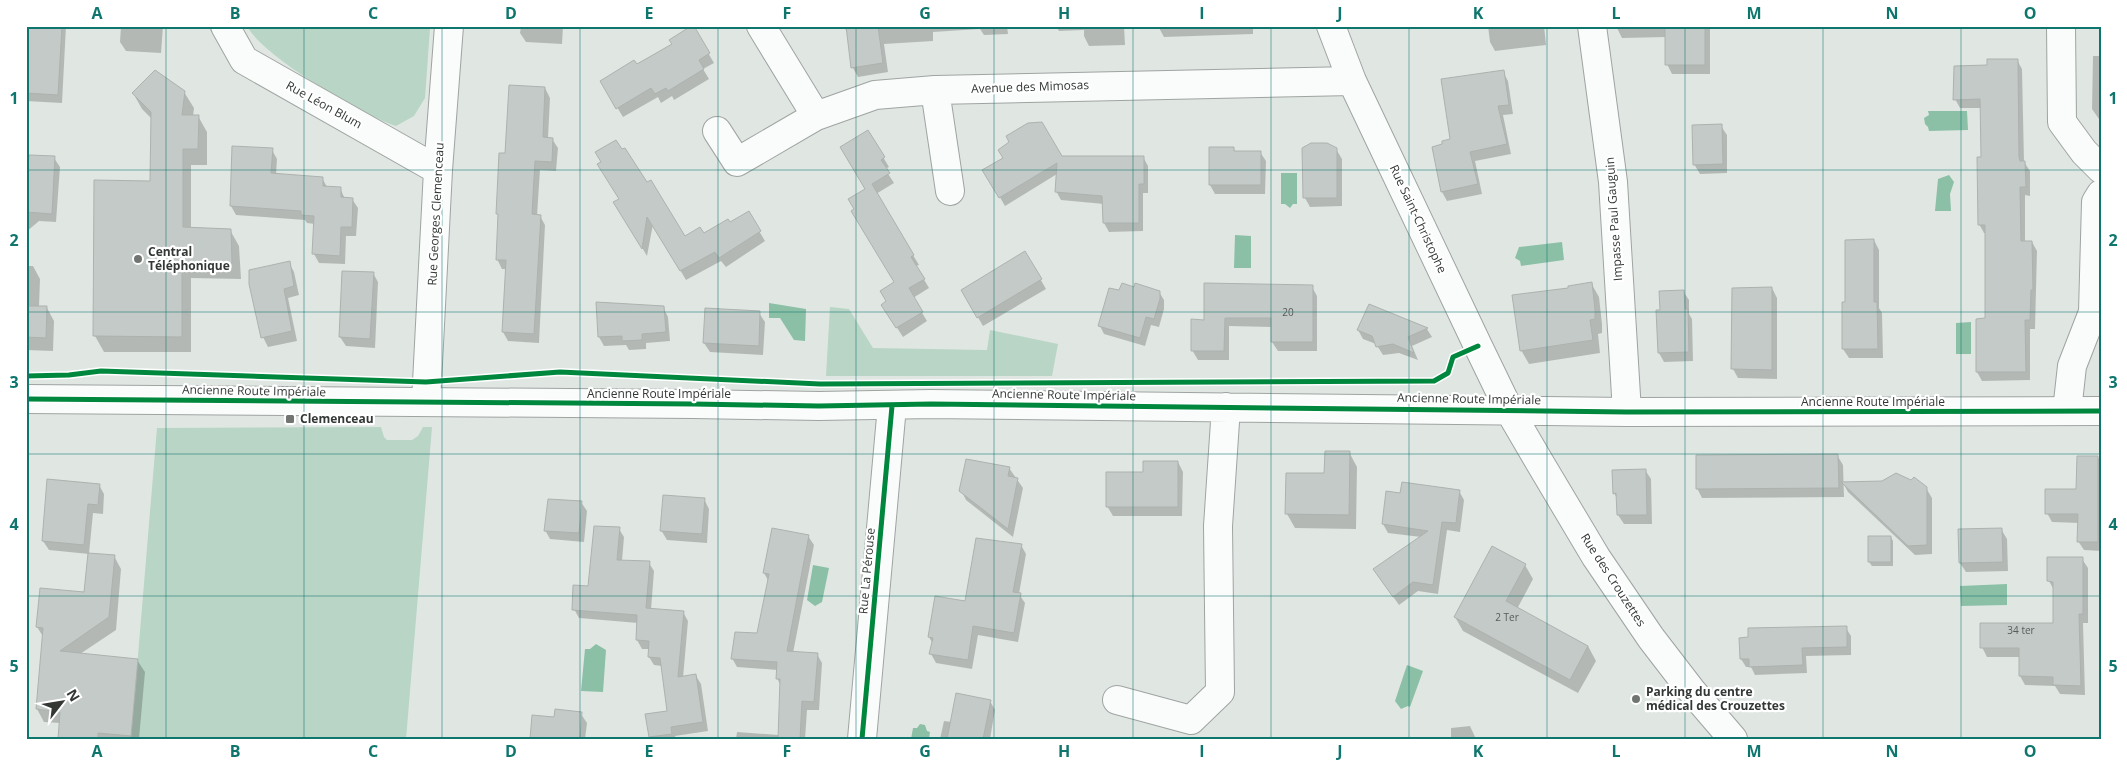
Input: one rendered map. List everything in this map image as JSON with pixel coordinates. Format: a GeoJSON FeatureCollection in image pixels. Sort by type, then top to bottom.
{"type":"FeatureCollection","features":[{"type":"Feature","properties":{"kind":"street","name":"Rue Léon Blum"},"geometry":{"type":"LineString","coordinates":[[225,26],[244,60],[438,170]]}},
{"type":"Feature","properties":{"kind":"street","name":"Rue Georges Clemenceau"},"geometry":{"type":"LineString","coordinates":[[426,402],[438,170],[449,26]]}},
{"type":"Feature","properties":{"kind":"street"},"geometry":{"type":"LineString","coordinates":[[761,26],[816,116]]}},
{"type":"Feature","properties":{"kind":"street","name":"Rue Saint-Christophe"},"geometry":{"type":"LineString","coordinates":[[1331,26],[1352,81],[1509,410]]}},
{"type":"Feature","properties":{"kind":"street","name":"Impasse Paul Gauguin"},"geometry":{"type":"LineString","coordinates":[[1592,26],[1613,182],[1627,412]]}},
{"type":"Feature","properties":{"kind":"street"},"geometry":{"type":"LineString","coordinates":[[2061,26],[2062,122],[2084,152],[2101,169]]}},
{"type":"Feature","properties":{"kind":"street","name":"Avenue des Mimosas"},"geometry":{"type":"LineString","coordinates":[[717,131],[737,162],[816,116],[875,95],[935,90],[1352,81]]}},
{"type":"Feature","properties":{"kind":"street"},"geometry":{"type":"LineString","coordinates":[[935,90],[950,191]]}},
{"type":"Feature","properties":{"kind":"street"},"geometry":{"type":"LineString","coordinates":[[2067,412],[2072,366],[2093,312],[2096,202],[2101,194]]}},
{"type":"Feature","properties":{"kind":"street","name":"Ancienne Route Impériale"},"geometry":{"type":"LineString","coordinates":[[26,399],[892,406],[931,404],[1627,412],[2101,411]]}},
{"type":"Feature","properties":{"kind":"street","name":"Rue La Pérouse"},"geometry":{"type":"LineString","coordinates":[[862,739],[892,406]]}},
{"type":"Feature","properties":{"kind":"street"},"geometry":{"type":"LineString","coordinates":[[1117,700],[1191,720],[1220,692],[1218,526],[1226,407]]}},
{"type":"Feature","properties":{"kind":"street","name":"Rue des Crouzettes"},"geometry":{"type":"LineString","coordinates":[[1509,410],[1596,557],[1651,638],[1691,690],[1733,739]]}},
{"type":"Feature","properties":{"kind":"shaded area"},"geometry":{"type":"Polygon","coordinates":[[[247,26],[396,26],[430,28],[425,98],[414,116],[396,126],[381,120],[338,97],[292,68],[272,53],[256,38],[247,26]]]}},
{"type":"Feature","properties":{"kind":"shaded area"},"geometry":{"type":"Polygon","coordinates":[[[1928,111],[1967,111],[1968,130],[1929,131],[1924,118],[1929,115],[1928,111]]]}},
{"type":"Feature","properties":{"kind":"shaded area"},"geometry":{"type":"Polygon","coordinates":[[[1281,173],[1297,173],[1297,204],[1293,204],[1290,208],[1285,204],[1281,204],[1281,173]]]}},
{"type":"Feature","properties":{"kind":"shaded area"},"geometry":{"type":"Polygon","coordinates":[[[1949,175],[1954,182],[1950,194],[1951,211],[1935,211],[1938,179],[1949,175]]]}},
{"type":"Feature","properties":{"kind":"shaded area"},"geometry":{"type":"Polygon","coordinates":[[[1235,235],[1251,236],[1251,268],[1234,268],[1235,235]]]}},
{"type":"Feature","properties":{"kind":"shaded area"},"geometry":{"type":"Polygon","coordinates":[[[1562,242],[1564,260],[1521,266],[1520,261],[1515,258],[1519,247],[1562,242]]]}},
{"type":"Feature","properties":{"kind":"shaded area"},"geometry":{"type":"Polygon","coordinates":[[[769,303],[806,309],[805,341],[794,340],[780,318],[769,318],[769,303]]]}},
{"type":"Feature","properties":{"kind":"shaded area"},"geometry":{"type":"Polygon","coordinates":[[[830,307],[849,309],[873,348],[987,350],[990,330],[1058,344],[1052,376],[826,376],[830,307]]]}},
{"type":"Feature","properties":{"kind":"shaded area"},"geometry":{"type":"Polygon","coordinates":[[[1971,322],[1971,354],[1956,354],[1956,323],[1971,322]]]}},
{"type":"Feature","properties":{"kind":"shaded area"},"geometry":{"type":"Polygon","coordinates":[[[381,427],[387,440],[412,440],[418,436],[423,427],[432,427],[406,739],[131,739],[157,428],[381,427]]]}},
{"type":"Feature","properties":{"kind":"shaded area"},"geometry":{"type":"Polygon","coordinates":[[[813,565],[829,568],[822,602],[815,606],[807,600],[813,565]]]}},
{"type":"Feature","properties":{"kind":"shaded area"},"geometry":{"type":"Polygon","coordinates":[[[2007,584],[2007,605],[1961,606],[1960,586],[2007,584]]]}},
{"type":"Feature","properties":{"kind":"shaded area"},"geometry":{"type":"Polygon","coordinates":[[[596,644],[606,650],[603,692],[581,691],[585,649],[590,649],[596,644]]]}},
{"type":"Feature","properties":{"kind":"shaded area"},"geometry":{"type":"Polygon","coordinates":[[[1407,665],[1423,671],[1410,707],[1401,709],[1395,701],[1407,665]]]}},
{"type":"Feature","properties":{"kind":"shaded area"},"geometry":{"type":"Polygon","coordinates":[[[920,724],[925,725],[927,731],[930,732],[929,739],[911,739],[913,728],[917,728],[920,724]]]}},
{"type":"Feature","properties":{"kind":"building"},"geometry":{"type":"Polygon","coordinates":[[[26,26],[62,26],[58,95],[26,93],[26,26]]]}},
{"type":"Feature","properties":{"kind":"building"},"geometry":{"type":"Polygon","coordinates":[[[694,26],[710,53],[699,60],[704,69],[668,91],[666,88],[655,94],[651,88],[616,109],[600,81],[634,60],[637,64],[672,44],[669,40],[694,26]]]}},
{"type":"Feature","properties":{"kind":"building"},"geometry":{"type":"Polygon","coordinates":[[[846,26],[878,26],[883,63],[851,68],[846,26]]]}},
{"type":"Feature","properties":{"kind":"building"},"geometry":{"type":"Polygon","coordinates":[[[1665,26],[1705,26],[1705,65],[1665,65],[1665,26]]]}},
{"type":"Feature","properties":{"kind":"building"},"geometry":{"type":"Polygon","coordinates":[[[1987,59],[2018,59],[2019,157],[2020,161],[2025,161],[2026,187],[2020,187],[2021,241],[2032,241],[2033,290],[2031,290],[2030,320],[2025,320],[2026,372],[1976,372],[1976,319],[1985,318],[1985,225],[1978,225],[1977,157],[1981,157],[1980,99],[1953,100],[1954,66],[1987,65],[1987,59]]]}},
{"type":"Feature","properties":{"kind":"building","name":"Central Téléphonique"},"geometry":{"type":"Polygon","coordinates":[[[155,70],[185,91],[182,115],[199,115],[198,149],[183,149],[183,227],[231,229],[232,263],[182,262],[182,337],[93,336],[94,180],[150,181],[151,112],[132,93],[155,70]]]}},
{"type":"Feature","properties":{"kind":"building"},"geometry":{"type":"Polygon","coordinates":[[[1504,70],[1509,105],[1498,106],[1507,144],[1470,152],[1478,184],[1441,192],[1432,147],[1450,139],[1441,79],[1504,70]]]}},
{"type":"Feature","properties":{"kind":"building"},"geometry":{"type":"Polygon","coordinates":[[[509,85],[545,87],[543,137],[553,138],[552,162],[535,161],[532,214],[541,215],[534,334],[502,332],[506,260],[496,260],[498,214],[496,214],[499,153],[505,153],[509,85]]]}},
{"type":"Feature","properties":{"kind":"building"},"geometry":{"type":"Polygon","coordinates":[[[1042,122],[1062,156],[1144,156],[1144,184],[1139,184],[1139,223],[1103,223],[1102,196],[1055,192],[1057,163],[999,198],[982,170],[1003,158],[998,150],[1009,142],[1006,136],[1028,123],[1042,122]]]}},
{"type":"Feature","properties":{"kind":"building"},"geometry":{"type":"Polygon","coordinates":[[[1722,124],[1723,164],[1693,165],[1692,125],[1722,124]]]}},
{"type":"Feature","properties":{"kind":"building"},"geometry":{"type":"Polygon","coordinates":[[[868,130],[885,157],[881,160],[890,173],[872,184],[914,255],[911,257],[925,279],[909,288],[923,312],[896,328],[881,305],[886,301],[880,291],[894,282],[851,211],[854,209],[848,199],[865,189],[840,147],[868,130]]]}},
{"type":"Feature","properties":{"kind":"building"},"geometry":{"type":"Polygon","coordinates":[[[616,140],[622,149],[625,148],[647,182],[651,180],[685,236],[700,227],[704,233],[728,219],[730,222],[749,211],[761,231],[719,258],[715,252],[680,271],[647,217],[642,249],[613,202],[619,199],[597,164],[601,162],[595,152],[616,140]]]}},
{"type":"Feature","properties":{"kind":"building"},"geometry":{"type":"Polygon","coordinates":[[[1311,143],[1327,143],[1337,148],[1337,198],[1303,198],[1302,148],[1311,143]]]}},
{"type":"Feature","properties":{"kind":"building"},"geometry":{"type":"Polygon","coordinates":[[[232,146],[273,148],[271,173],[323,177],[323,186],[341,187],[341,197],[353,198],[352,227],[341,227],[340,256],[312,254],[314,216],[301,215],[301,211],[230,206],[232,146]]]}},
{"type":"Feature","properties":{"kind":"building"},"geometry":{"type":"Polygon","coordinates":[[[1209,147],[1234,147],[1234,151],[1261,151],[1261,185],[1209,185],[1209,147]]]}},
{"type":"Feature","properties":{"kind":"building"},"geometry":{"type":"Polygon","coordinates":[[[29,155],[55,156],[52,214],[26,212],[26,168],[28,169],[29,155]]]}},
{"type":"Feature","properties":{"kind":"building"},"geometry":{"type":"Polygon","coordinates":[[[1874,239],[1874,302],[1877,302],[1878,349],[1842,349],[1842,302],[1845,302],[1845,240],[1874,239]]]}},
{"type":"Feature","properties":{"kind":"building"},"geometry":{"type":"Polygon","coordinates":[[[1025,251],[1042,279],[977,318],[961,290],[1025,251]]]}},
{"type":"Feature","properties":{"kind":"building"},"geometry":{"type":"Polygon","coordinates":[[[290,261],[294,286],[284,289],[292,331],[261,338],[249,284],[249,270],[290,261]]]}},
{"type":"Feature","properties":{"kind":"building"},"geometry":{"type":"Polygon","coordinates":[[[342,271],[374,272],[370,339],[339,337],[342,271]]]}},
{"type":"Feature","properties":{"kind":"building"},"geometry":{"type":"Polygon","coordinates":[[[1592,282],[1595,319],[1590,320],[1593,340],[1520,351],[1512,295],[1568,288],[1568,286],[1592,282]]]}},
{"type":"Feature","properties":{"kind":"building"},"geometry":{"type":"Polygon","coordinates":[[[1122,283],[1134,287],[1135,283],[1160,291],[1160,299],[1154,319],[1146,317],[1140,338],[1098,326],[1109,288],[1119,290],[1122,283]]]}},
{"type":"Feature","properties":{"kind":"building"},"geometry":{"type":"Polygon","coordinates":[[[1204,283],[1313,285],[1313,342],[1271,342],[1271,318],[1225,318],[1224,351],[1191,351],[1191,319],[1204,320],[1204,283]]]}},
{"type":"Feature","properties":{"kind":"building"},"geometry":{"type":"Polygon","coordinates":[[[1772,287],[1772,370],[1731,369],[1732,288],[1772,287]]]}},
{"type":"Feature","properties":{"kind":"building"},"geometry":{"type":"Polygon","coordinates":[[[1684,290],[1685,309],[1688,309],[1689,352],[1658,353],[1656,310],[1660,310],[1659,291],[1684,290]]]}},
{"type":"Feature","properties":{"kind":"building"},"geometry":{"type":"Polygon","coordinates":[[[596,302],[664,306],[666,332],[642,334],[642,340],[622,341],[622,336],[598,337],[596,302]]]}},
{"type":"Feature","properties":{"kind":"building"},"geometry":{"type":"Polygon","coordinates":[[[1369,304],[1428,328],[1408,337],[1414,353],[1393,344],[1376,347],[1372,336],[1357,330],[1369,304]]]}},
{"type":"Feature","properties":{"kind":"building"},"geometry":{"type":"Polygon","coordinates":[[[26,306],[47,306],[46,338],[26,337],[26,306]]]}},
{"type":"Feature","properties":{"kind":"building"},"geometry":{"type":"Polygon","coordinates":[[[705,308],[760,311],[759,346],[703,343],[705,308]]]}},
{"type":"Feature","properties":{"kind":"building"},"geometry":{"type":"Polygon","coordinates":[[[1325,451],[1350,451],[1349,515],[1285,514],[1286,473],[1324,473],[1325,451]]]}},
{"type":"Feature","properties":{"kind":"building"},"geometry":{"type":"Polygon","coordinates":[[[1838,454],[1839,488],[1696,489],[1696,455],[1838,454]]]}},
{"type":"Feature","properties":{"kind":"building"},"geometry":{"type":"Polygon","coordinates":[[[2077,456],[2098,456],[2098,542],[2077,542],[2078,514],[2045,514],[2045,489],[2076,489],[2077,456]]]}},
{"type":"Feature","properties":{"kind":"building"},"geometry":{"type":"Polygon","coordinates":[[[966,459],[1010,467],[1008,476],[1018,478],[1008,529],[959,491],[966,459]]]}},
{"type":"Feature","properties":{"kind":"building"},"geometry":{"type":"Polygon","coordinates":[[[1143,461],[1178,461],[1178,507],[1106,507],[1106,472],[1143,472],[1143,461]]]}},
{"type":"Feature","properties":{"kind":"building"},"geometry":{"type":"Polygon","coordinates":[[[1646,469],[1647,515],[1617,515],[1616,493],[1613,494],[1612,470],[1646,469]]]}},
{"type":"Feature","properties":{"kind":"building"},"geometry":{"type":"Polygon","coordinates":[[[1896,473],[1911,480],[1914,477],[1927,487],[1927,545],[1908,546],[1841,482],[1882,481],[1896,473]]]}},
{"type":"Feature","properties":{"kind":"building"},"geometry":{"type":"Polygon","coordinates":[[[47,479],[100,484],[98,505],[88,504],[84,545],[42,541],[47,479]]]}},
{"type":"Feature","properties":{"kind":"building"},"geometry":{"type":"Polygon","coordinates":[[[1402,482],[1460,490],[1456,523],[1442,522],[1433,585],[1413,582],[1393,597],[1373,569],[1428,531],[1382,524],[1386,491],[1400,493],[1402,482]]]}},
{"type":"Feature","properties":{"kind":"building"},"geometry":{"type":"Polygon","coordinates":[[[663,495],[705,498],[702,534],[660,531],[663,495]]]}},
{"type":"Feature","properties":{"kind":"building"},"geometry":{"type":"Polygon","coordinates":[[[548,499],[582,501],[579,533],[544,531],[548,499]]]}},
{"type":"Feature","properties":{"kind":"building"},"geometry":{"type":"Polygon","coordinates":[[[594,526],[620,527],[617,560],[650,561],[646,608],[684,611],[678,677],[696,674],[703,722],[671,727],[672,734],[649,737],[645,714],[667,711],[660,658],[648,657],[649,641],[636,640],[637,615],[572,610],[573,585],[588,586],[594,526]]]}},
{"type":"Feature","properties":{"kind":"building"},"geometry":{"type":"Polygon","coordinates":[[[772,528],[809,535],[787,651],[818,653],[814,702],[802,701],[800,739],[778,739],[780,679],[776,679],[777,662],[731,659],[735,632],[757,633],[769,574],[763,573],[772,528]]]}},
{"type":"Feature","properties":{"kind":"building"},"geometry":{"type":"Polygon","coordinates":[[[2002,528],[2003,562],[1959,563],[1958,529],[2002,528]]]}},
{"type":"Feature","properties":{"kind":"building"},"geometry":{"type":"Polygon","coordinates":[[[1868,536],[1891,536],[1891,562],[1868,562],[1868,536]]]}},
{"type":"Feature","properties":{"kind":"building"},"geometry":{"type":"Polygon","coordinates":[[[976,538],[1022,544],[1013,592],[1021,593],[1014,633],[973,626],[968,660],[929,654],[933,638],[928,637],[935,596],[965,601],[976,538]]]}},
{"type":"Feature","properties":{"kind":"building"},"geometry":{"type":"Polygon","coordinates":[[[1492,546],[1526,564],[1506,601],[1588,646],[1570,680],[1454,617],[1492,546]]]}},
{"type":"Feature","properties":{"kind":"building"},"geometry":{"type":"Polygon","coordinates":[[[88,553],[115,555],[109,617],[60,651],[138,659],[131,736],[98,733],[98,739],[58,739],[60,712],[36,709],[43,628],[36,627],[40,588],[84,592],[88,553]]]}},
{"type":"Feature","properties":{"kind":"building"},"geometry":{"type":"Polygon","coordinates":[[[2047,557],[2083,557],[2083,614],[2079,614],[2081,686],[2053,685],[2053,677],[2019,676],[2019,648],[1980,648],[1980,623],[2053,623],[2053,582],[2047,581],[2047,557]]]}},
{"type":"Feature","properties":{"kind":"building"},"geometry":{"type":"Polygon","coordinates":[[[1847,626],[1847,647],[1802,648],[1803,665],[1749,667],[1749,659],[1740,659],[1739,638],[1748,637],[1748,628],[1847,626]]]}},
{"type":"Feature","properties":{"kind":"building"},"geometry":{"type":"Polygon","coordinates":[[[956,693],[991,700],[983,739],[947,739],[956,693]]]}},
{"type":"Feature","properties":{"kind":"building"},"geometry":{"type":"Polygon","coordinates":[[[555,709],[582,712],[580,739],[530,739],[532,715],[554,717],[555,709]]]}},
{"type":"Feature","properties":{"kind":"cycle path"},"geometry":{"type":"LineString","coordinates":[[26,376],[69,375],[101,371],[426,382],[560,372],[820,384],[1434,381],[1448,373],[1453,357],[1478,346]]}},
{"type":"Feature","properties":{"kind":"cycle path"},"geometry":{"type":"LineString","coordinates":[[26,399],[819,406],[931,404],[1627,412],[2101,411]]}},
{"type":"Feature","properties":{"kind":"cycle path"},"geometry":{"type":"LineString","coordinates":[[862,739],[892,406]]}},
{"type":"Feature","properties":{"kind":"place","name":"Central Téléphonique"},"geometry":{"type":"Point","coordinates":[138,259]}},
{"type":"Feature","properties":{"kind":"place","name":"Clemenceau"},"geometry":{"type":"Point","coordinates":[290,419]}},
{"type":"Feature","properties":{"kind":"place","name":"Parking du centre médical des Crouzettes"},"geometry":{"type":"Point","coordinates":[1636,699]}}]}
